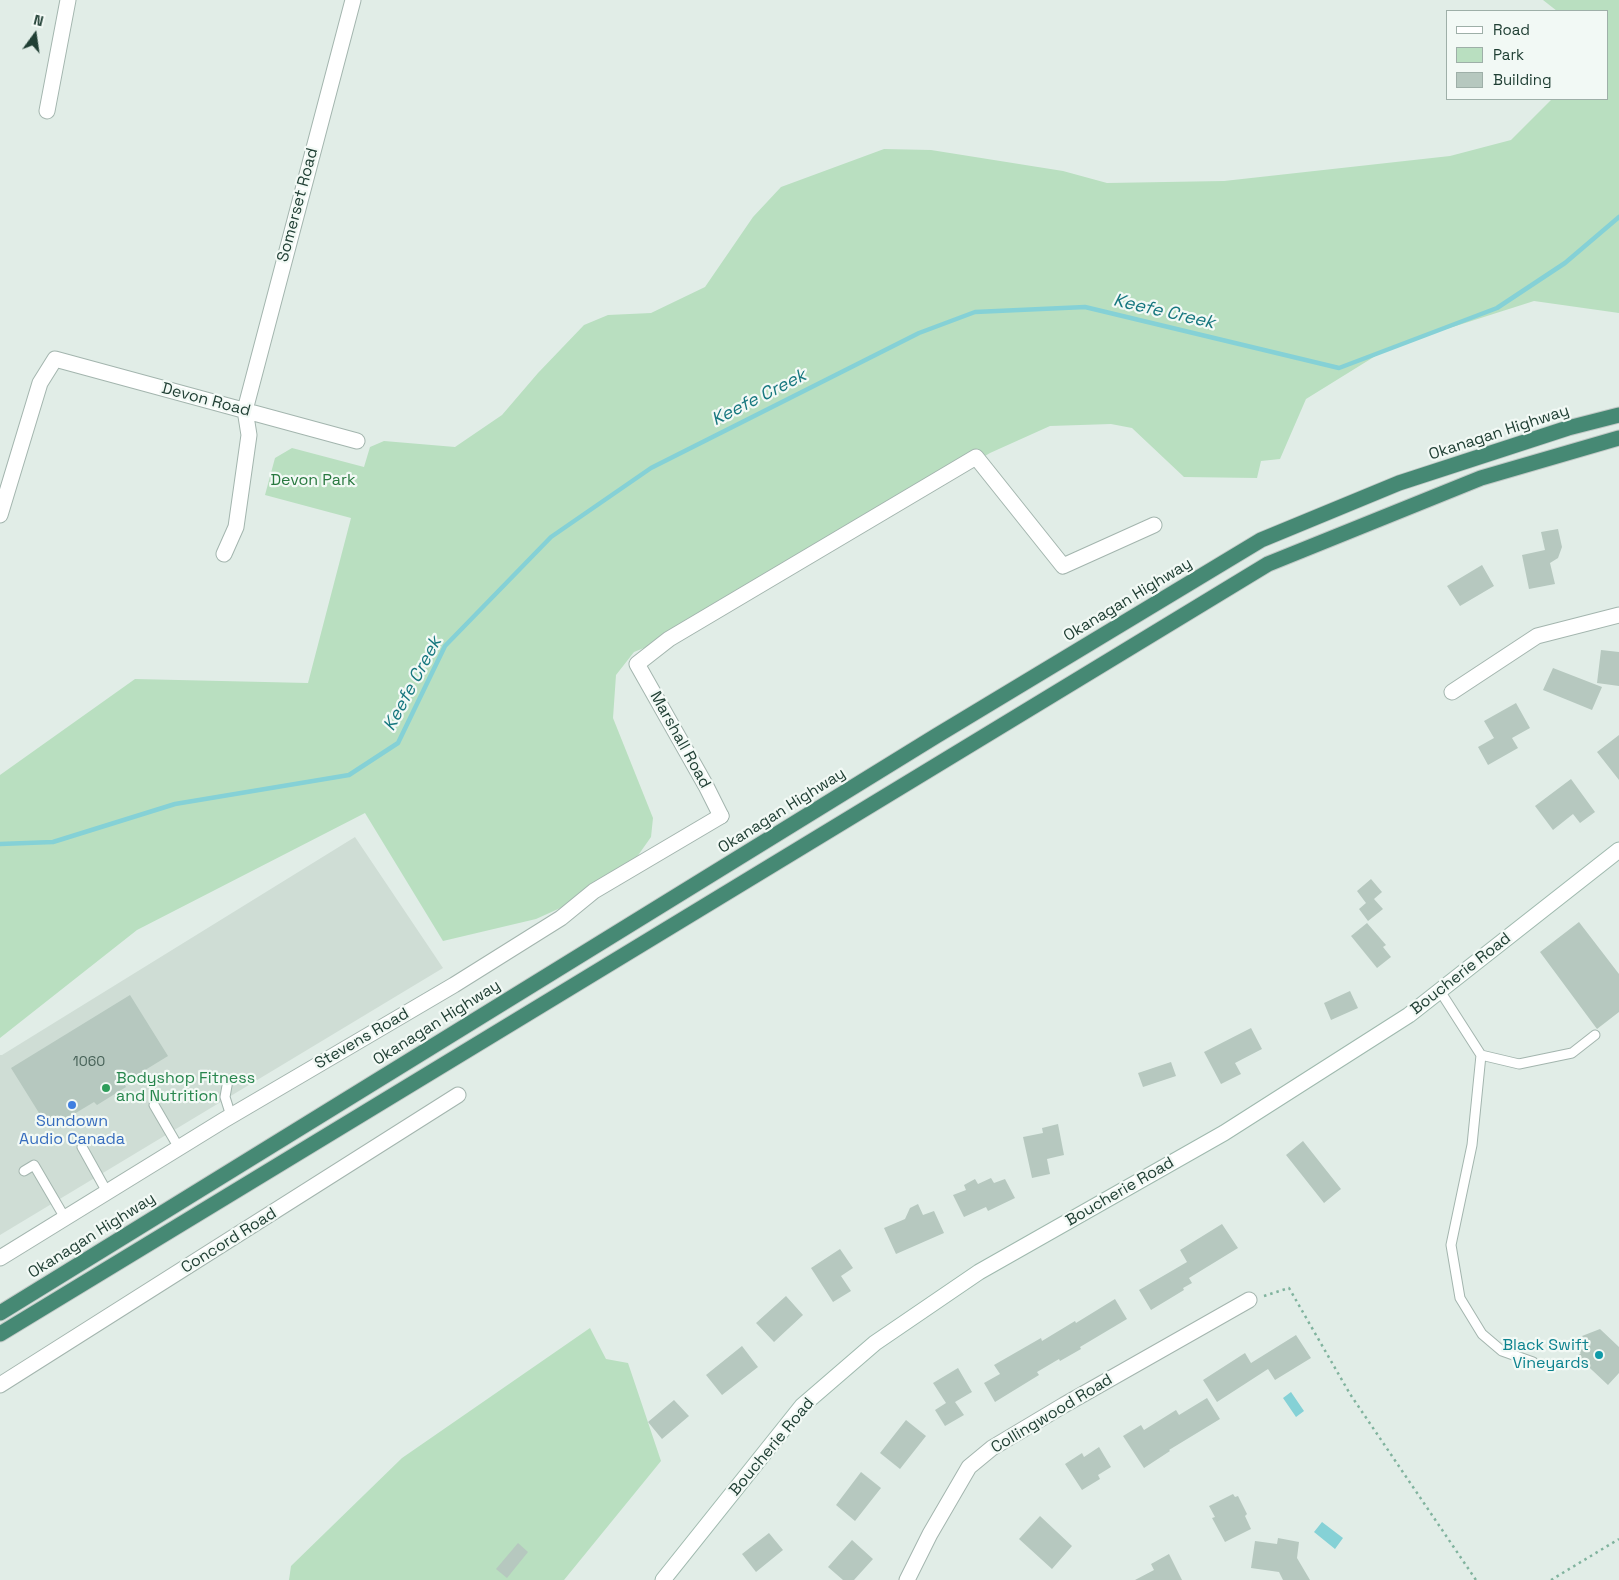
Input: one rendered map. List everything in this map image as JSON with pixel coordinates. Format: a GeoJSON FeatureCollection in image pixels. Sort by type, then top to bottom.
{"type":"FeatureCollection","features":[{"type":"Feature","properties":{"kind":"highway","name":"Okanagan Highway"},"geometry":{"type":"LineString","coordinates":[[0,1314],[928,742],[1261,540],[1399,483],[1568,428],[1619,415]]}},
{"type":"Feature","properties":{"kind":"highway"},"geometry":{"type":"LineString","coordinates":[[0,1334],[1268,564],[1481,478],[1619,438]]}},
{"type":"Feature","properties":{"kind":"street"},"geometry":{"type":"LineString","coordinates":[[47,112],[68,0]]}},
{"type":"Feature","properties":{"kind":"street","name":"Somerset Road"},"geometry":{"type":"LineString","coordinates":[[245,410],[353,0]]}},
{"type":"Feature","properties":{"kind":"street","name":"Devon Road"},"geometry":{"type":"LineString","coordinates":[[0,515],[40,383],[55,359],[357,441]]}},
{"type":"Feature","properties":{"kind":"street"},"geometry":{"type":"LineString","coordinates":[[224,554],[236,527],[249,435],[245,410]]}},
{"type":"Feature","properties":{"kind":"street","name":"Marshall Road"},"geometry":{"type":"LineString","coordinates":[[721,816],[638,664],[669,639],[976,457],[1063,566],[1154,525]]}},
{"type":"Feature","properties":{"kind":"street"},"geometry":{"type":"LineString","coordinates":[[1452,692],[1537,636],[1619,615]]}},
{"type":"Feature","properties":{"kind":"street","name":"Stevens Road"},"geometry":{"type":"LineString","coordinates":[[0,1258],[231,1116],[454,985],[561,918],[594,891],[721,816]]}},
{"type":"Feature","properties":{"kind":"street","name":"Boucherie Road"},"geometry":{"type":"LineString","coordinates":[[664,1580],[802,1406],[875,1344],[979,1272],[1224,1133],[1409,1015],[1619,850]]}},
{"type":"Feature","properties":{"kind":"street","name":"Concord Road"},"geometry":{"type":"LineString","coordinates":[[0,1385],[458,1095]]}},
{"type":"Feature","properties":{"kind":"street","name":"Collingwood Road"},"geometry":{"type":"LineString","coordinates":[[907,1580],[930,1534],[969,1467],[992,1448],[1058,1408],[1250,1300]]}},
{"type":"Feature","properties":{"kind":"lane"},"geometry":{"type":"LineString","coordinates":[[1440,991],[1481,1055],[1472,1145],[1451,1245],[1460,1298],[1482,1334],[1502,1351],[1533,1362]]}},
{"type":"Feature","properties":{"kind":"lane"},"geometry":{"type":"LineString","coordinates":[[1481,1055],[1519,1064],[1572,1053],[1595,1035]]}},
{"type":"Feature","properties":{"kind":"lane"},"geometry":{"type":"LineString","coordinates":[[228,1080],[225,1097],[231,1116]]}},
{"type":"Feature","properties":{"kind":"lane"},"geometry":{"type":"LineString","coordinates":[[154,1105],[179,1148]]}},
{"type":"Feature","properties":{"kind":"lane"},"geometry":{"type":"LineString","coordinates":[[82,1147],[107,1192]]}},
{"type":"Feature","properties":{"kind":"lane"},"geometry":{"type":"LineString","coordinates":[[24,1171],[34,1165],[65,1218]]}},
{"type":"Feature","properties":{"kind":"path"},"geometry":{"type":"LineString","coordinates":[[1250,1300],[1289,1288],[1350,1394],[1476,1580]]}},
{"type":"Feature","properties":{"kind":"path"},"geometry":{"type":"LineString","coordinates":[[1551,1580],[1619,1540]]}},
{"type":"Feature","properties":{"kind":"shaded area"},"geometry":{"type":"Polygon","coordinates":[[[355,837],[443,968],[0,1235],[0,1055],[355,837]]]}},
{"type":"Feature","properties":{"kind":"green space","name":"Devon Park"},"geometry":{"type":"Polygon","coordinates":[[[1543,0],[1619,0],[1619,313],[1534,301],[1390,347],[1306,399],[1280,459],[1261,461],[1257,478],[1184,477],[1132,428],[1111,424],[1050,426],[990,453],[681,633],[634,652],[616,675],[613,718],[653,818],[651,837],[620,881],[536,919],[443,941],[365,813],[137,930],[0,1038],[0,775],[135,679],[308,683],[351,518],[265,495],[275,458],[292,448],[364,467],[370,447],[384,441],[455,447],[502,415],[538,373],[584,325],[608,315],[651,313],[705,287],[753,217],[781,187],[884,149],[931,150],[1063,171],[1107,183],[1224,181],[1450,156],[1511,140],[1551,100],[1609,100],[1609,10],[1556,10],[1543,0]]]}},
{"type":"Feature","properties":{"kind":"green space"},"geometry":{"type":"Polygon","coordinates":[[[590,1328],[606,1359],[628,1363],[661,1461],[564,1580],[289,1580],[291,1566],[402,1458],[590,1328]]]}},
{"type":"Feature","properties":{"kind":"water"},"geometry":{"type":"Polygon","coordinates":[[[1291,1392],[1304,1411],[1296,1417],[1283,1398],[1291,1392]]]}},
{"type":"Feature","properties":{"kind":"water"},"geometry":{"type":"Polygon","coordinates":[[[1322,1522],[1343,1538],[1335,1549],[1314,1532],[1322,1522]]]}},
{"type":"Feature","properties":{"kind":"building"},"geometry":{"type":"Polygon","coordinates":[[[1558,529],[1562,547],[1558,558],[1550,563],[1555,584],[1529,589],[1522,555],[1545,550],[1541,532],[1558,529]]]}},
{"type":"Feature","properties":{"kind":"building"},"geometry":{"type":"Polygon","coordinates":[[[1482,565],[1494,586],[1460,606],[1447,586],[1482,565]]]}},
{"type":"Feature","properties":{"kind":"building"},"geometry":{"type":"Polygon","coordinates":[[[1601,650],[1619,652],[1619,686],[1597,683],[1601,650]]]}},
{"type":"Feature","properties":{"kind":"building"},"geometry":{"type":"Polygon","coordinates":[[[1553,668],[1602,687],[1592,710],[1543,690],[1553,668]]]}},
{"type":"Feature","properties":{"kind":"building"},"geometry":{"type":"Polygon","coordinates":[[[1516,703],[1530,728],[1512,738],[1518,748],[1488,765],[1478,747],[1494,738],[1484,721],[1516,703]]]}},
{"type":"Feature","properties":{"kind":"building"},"geometry":{"type":"Polygon","coordinates":[[[1619,735],[1619,780],[1597,752],[1619,735]]]}},
{"type":"Feature","properties":{"kind":"building"},"geometry":{"type":"Polygon","coordinates":[[[1571,779],[1595,812],[1580,823],[1573,814],[1553,830],[1535,806],[1571,779]]]}},
{"type":"Feature","properties":{"kind":"building"},"geometry":{"type":"Polygon","coordinates":[[[1371,879],[1382,892],[1374,899],[1383,909],[1368,921],[1359,909],[1366,903],[1357,891],[1371,879]]]}},
{"type":"Feature","properties":{"kind":"building"},"geometry":{"type":"Polygon","coordinates":[[[1579,922],[1619,974],[1619,1012],[1597,1029],[1540,952],[1579,922]]]}},
{"type":"Feature","properties":{"kind":"building"},"geometry":{"type":"Polygon","coordinates":[[[1367,923],[1386,945],[1383,947],[1391,957],[1377,968],[1351,936],[1367,923]]]}},
{"type":"Feature","properties":{"kind":"building"},"geometry":{"type":"Polygon","coordinates":[[[1350,991],[1358,1008],[1331,1020],[1324,1003],[1350,991]]]}},
{"type":"Feature","properties":{"kind":"building"},"geometry":{"type":"Polygon","coordinates":[[[130,995],[168,1056],[124,1083],[126,1087],[97,1105],[94,1102],[49,1129],[11,1068],[130,995]]]}},
{"type":"Feature","properties":{"kind":"building"},"geometry":{"type":"Polygon","coordinates":[[[1251,1028],[1262,1049],[1235,1063],[1241,1074],[1221,1084],[1204,1052],[1251,1028]]]}},
{"type":"Feature","properties":{"kind":"building"},"geometry":{"type":"Polygon","coordinates":[[[1171,1062],[1176,1076],[1143,1087],[1138,1073],[1171,1062]]]}},
{"type":"Feature","properties":{"kind":"building"},"geometry":{"type":"Polygon","coordinates":[[[1058,1124],[1064,1155],[1047,1159],[1050,1174],[1032,1178],[1023,1137],[1043,1133],[1042,1128],[1058,1124]]]}},
{"type":"Feature","properties":{"kind":"building"},"geometry":{"type":"Polygon","coordinates":[[[1303,1141],[1341,1189],[1324,1203],[1286,1155],[1303,1141]]]}},
{"type":"Feature","properties":{"kind":"building"},"geometry":{"type":"Polygon","coordinates":[[[991,1178],[994,1183],[1005,1179],[1015,1198],[988,1211],[986,1207],[964,1217],[953,1195],[966,1190],[964,1185],[975,1179],[978,1184],[991,1178]]]}},
{"type":"Feature","properties":{"kind":"building"},"geometry":{"type":"Polygon","coordinates":[[[918,1204],[923,1215],[934,1211],[944,1233],[896,1254],[884,1228],[905,1219],[910,1208],[918,1204]]]}},
{"type":"Feature","properties":{"kind":"building"},"geometry":{"type":"Polygon","coordinates":[[[1222,1224],[1238,1248],[1189,1278],[1192,1283],[1183,1288],[1184,1290],[1151,1310],[1139,1290],[1187,1262],[1180,1250],[1222,1224]]]}},
{"type":"Feature","properties":{"kind":"building"},"geometry":{"type":"Polygon","coordinates":[[[840,1249],[853,1268],[841,1276],[851,1291],[833,1302],[811,1268],[840,1249]]]}},
{"type":"Feature","properties":{"kind":"building"},"geometry":{"type":"Polygon","coordinates":[[[786,1296],[803,1315],[774,1342],[756,1323],[786,1296]]]}},
{"type":"Feature","properties":{"kind":"building"},"geometry":{"type":"Polygon","coordinates":[[[1115,1299],[1127,1319],[1080,1347],[1081,1349],[1037,1372],[1039,1375],[995,1402],[984,1383],[1000,1374],[994,1365],[1041,1338],[1042,1341],[1075,1321],[1076,1323],[1115,1299]]]}},
{"type":"Feature","properties":{"kind":"building","name":"Black Swift Vineyards"},"geometry":{"type":"Polygon","coordinates":[[[1600,1329],[1619,1347],[1619,1373],[1608,1385],[1577,1356],[1581,1353],[1578,1351],[1591,1345],[1577,1341],[1584,1338],[1582,1336],[1600,1329]]]}},
{"type":"Feature","properties":{"kind":"building"},"geometry":{"type":"Polygon","coordinates":[[[1296,1335],[1311,1358],[1275,1380],[1268,1369],[1217,1402],[1203,1380],[1245,1353],[1251,1363],[1296,1335]]]}},
{"type":"Feature","properties":{"kind":"building"},"geometry":{"type":"Polygon","coordinates":[[[742,1346],[758,1367],[722,1395],[706,1375],[742,1346]]]}},
{"type":"Feature","properties":{"kind":"building"},"geometry":{"type":"Polygon","coordinates":[[[958,1368],[972,1392],[955,1402],[964,1415],[945,1426],[935,1410],[946,1403],[933,1383],[958,1368]]]}},
{"type":"Feature","properties":{"kind":"building"},"geometry":{"type":"Polygon","coordinates":[[[1207,1398],[1220,1419],[1169,1450],[1144,1468],[1123,1436],[1141,1425],[1144,1430],[1176,1410],[1179,1415],[1207,1398]]]}},
{"type":"Feature","properties":{"kind":"building"},"geometry":{"type":"Polygon","coordinates":[[[674,1400],[689,1416],[662,1439],[648,1422],[674,1400]]]}},
{"type":"Feature","properties":{"kind":"building"},"geometry":{"type":"Polygon","coordinates":[[[906,1420],[926,1436],[900,1469],[880,1453],[906,1420]]]}},
{"type":"Feature","properties":{"kind":"building"},"geometry":{"type":"Polygon","coordinates":[[[1099,1447],[1111,1467],[1098,1475],[1100,1479],[1082,1490],[1065,1464],[1082,1453],[1084,1457],[1099,1447]]]}},
{"type":"Feature","properties":{"kind":"building"},"geometry":{"type":"Polygon","coordinates":[[[861,1472],[881,1488],[855,1521],[836,1505],[861,1472]]]}},
{"type":"Feature","properties":{"kind":"building"},"geometry":{"type":"Polygon","coordinates":[[[1233,1494],[1235,1497],[1238,1496],[1247,1514],[1245,1516],[1251,1529],[1225,1542],[1212,1518],[1215,1517],[1209,1506],[1233,1494]]]}},
{"type":"Feature","properties":{"kind":"building"},"geometry":{"type":"Polygon","coordinates":[[[1040,1516],[1072,1546],[1052,1569],[1019,1539],[1040,1516]]]}},
{"type":"Feature","properties":{"kind":"building"},"geometry":{"type":"Polygon","coordinates":[[[769,1533],[783,1550],[756,1572],[742,1554],[769,1533]]]}},
{"type":"Feature","properties":{"kind":"building"},"geometry":{"type":"Polygon","coordinates":[[[1278,1538],[1299,1542],[1297,1558],[1310,1580],[1283,1580],[1279,1572],[1251,1568],[1255,1541],[1277,1544],[1278,1538]]]}},
{"type":"Feature","properties":{"kind":"building"},"geometry":{"type":"Polygon","coordinates":[[[852,1540],[873,1559],[854,1580],[843,1580],[828,1567],[852,1540]]]}},
{"type":"Feature","properties":{"kind":"building"},"geometry":{"type":"Polygon","coordinates":[[[518,1543],[528,1552],[507,1578],[496,1569],[518,1543]]]}},
{"type":"Feature","properties":{"kind":"building"},"geometry":{"type":"Polygon","coordinates":[[[1169,1554],[1182,1580],[1135,1580],[1154,1570],[1151,1564],[1169,1554]]]}},
{"type":"Feature","properties":{"kind":"waterway","name":"Keefe Creek"},"geometry":{"type":"LineString","coordinates":[[0,844],[53,842],[175,804],[349,775],[398,743],[445,646],[551,537],[651,468],[919,333],[975,312],[1085,307],[1339,368],[1497,308],[1565,263],[1619,217]]}},
{"type":"Feature","properties":{"kind":"place","name":"Bodyshop Fitness and Nutrition"},"geometry":{"type":"Point","coordinates":[106,1088]}},
{"type":"Feature","properties":{"kind":"place","name":"Sundown Audio Canada"},"geometry":{"type":"Point","coordinates":[72,1105]}},
{"type":"Feature","properties":{"kind":"place","name":"Black Swift Vineyards"},"geometry":{"type":"Point","coordinates":[1599,1355]}}]}
